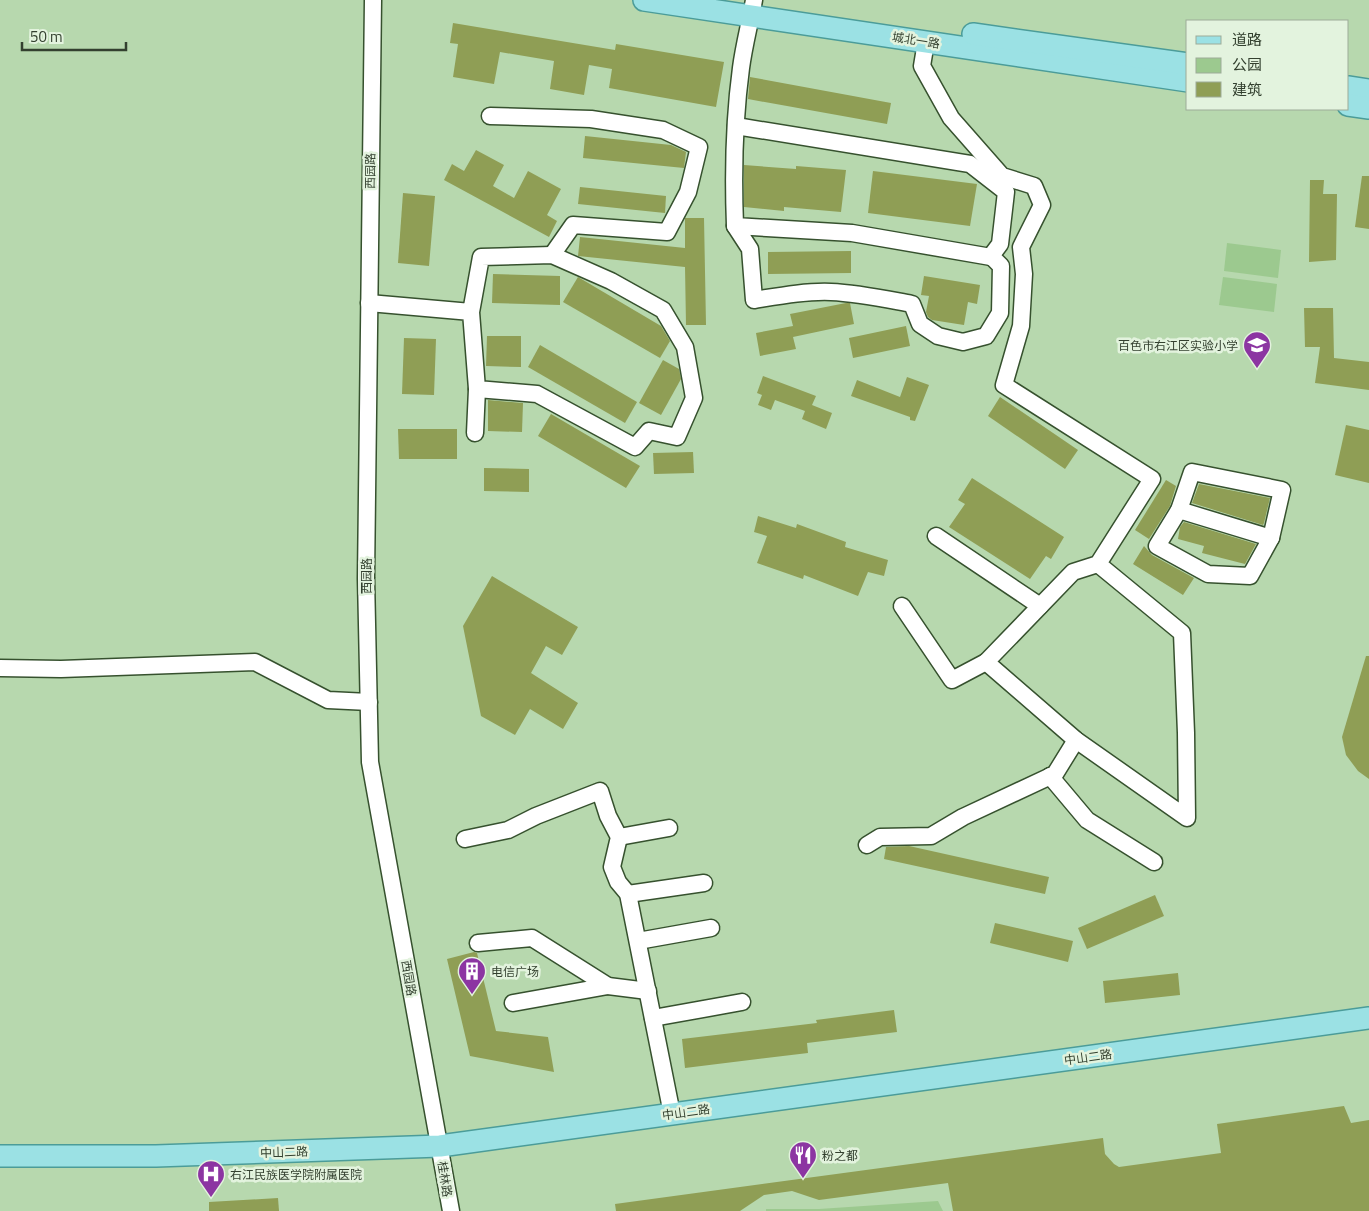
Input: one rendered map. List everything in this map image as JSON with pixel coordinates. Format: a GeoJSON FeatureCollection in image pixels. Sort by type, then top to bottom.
{"type":"FeatureCollection","features":[{"type":"Feature","properties":{"kind":"main road","name":"城北一路"},"geometry":{"type":"LineString","coordinates":[[644,0],[752,4],[1186,64]]}},
{"type":"Feature","properties":{"kind":"main road","name":"城北一路"},"geometry":{"type":"LineString","coordinates":[[752,4],[926,42],[1186,81]]}},
{"type":"Feature","properties":{"kind":"main road"},"geometry":{"type":"LineString","coordinates":[[1349,87],[1369,90]]}},
{"type":"Feature","properties":{"kind":"main road"},"geometry":{"type":"LineString","coordinates":[[1349,105],[1369,108]]}},
{"type":"Feature","properties":{"kind":"main road","name":"中山二路"},"geometry":{"type":"LineString","coordinates":[[0,1156],[156,1156],[440,1146],[1369,1018]]}},
{"type":"Feature","properties":{"kind":"street","name":"西园路"},"geometry":{"type":"LineString","coordinates":[[372,0],[366,578],[370,762],[440,1146]]}},
{"type":"Feature","properties":{"kind":"street"},"geometry":{"type":"LineString","coordinates":[[735,226],[852,233],[991,256],[1001,266],[1000,313],[986,336],[963,342],[938,336],[920,324],[912,304],[903,302],[831,292],[785,295],[754,300],[750,249],[735,226],[733,185],[741,67],[752,4]]}},
{"type":"Feature","properties":{"kind":"street"},"geometry":{"type":"LineString","coordinates":[[902,606],[952,680],[986,662],[1073,572],[1098,564],[1152,479],[1004,385],[1021,326],[1024,274],[1021,247],[1042,205],[1034,186],[1002,176],[951,118],[922,66],[926,42]]}},
{"type":"Feature","properties":{"kind":"street"},"geometry":{"type":"LineString","coordinates":[[490,116],[591,119],[663,130],[699,147],[688,192],[667,232],[573,225],[552,255]]}},
{"type":"Feature","properties":{"kind":"street"},"geometry":{"type":"LineString","coordinates":[[736,126],[970,164],[1006,192],[1000,244],[991,256]]}},
{"type":"Feature","properties":{"kind":"street"},"geometry":{"type":"LineString","coordinates":[[475,433],[477,389],[471,312],[481,257],[552,255],[611,281],[663,310],[685,347],[694,398],[677,437],[649,431],[635,447],[536,394],[477,389]]}},
{"type":"Feature","properties":{"kind":"street"},"geometry":{"type":"LineString","coordinates":[[369,304],[471,312]]}},
{"type":"Feature","properties":{"kind":"street"},"geometry":{"type":"LineString","coordinates":[[1192,472],[1282,490],[1271,538],[1250,576],[1208,574],[1157,546],[1179,510],[1192,472]]}},
{"type":"Feature","properties":{"kind":"street"},"geometry":{"type":"LineString","coordinates":[[1179,510],[1271,538]]}},
{"type":"Feature","properties":{"kind":"street"},"geometry":{"type":"LineString","coordinates":[[936,536],[1040,606]]}},
{"type":"Feature","properties":{"kind":"street"},"geometry":{"type":"LineString","coordinates":[[986,662],[1076,740],[1187,818],[1182,634],[1098,564]]}},
{"type":"Feature","properties":{"kind":"street"},"geometry":{"type":"LineString","coordinates":[[0,668],[61,669],[255,662],[328,700],[369,702]]}},
{"type":"Feature","properties":{"kind":"street"},"geometry":{"type":"LineString","coordinates":[[867,845],[880,837],[931,836],[963,817],[1055,774],[1076,740]]}},
{"type":"Feature","properties":{"kind":"street"},"geometry":{"type":"LineString","coordinates":[[1050,776],[1088,820],[1154,862]]}},
{"type":"Feature","properties":{"kind":"street"},"geometry":{"type":"LineString","coordinates":[[465,839],[508,830],[536,816],[600,791],[608,816],[619,837],[612,867],[618,882],[628,894],[672,1114]]}},
{"type":"Feature","properties":{"kind":"street"},"geometry":{"type":"LineString","coordinates":[[619,837],[668,828]]}},
{"type":"Feature","properties":{"kind":"street"},"geometry":{"type":"LineString","coordinates":[[628,894],[704,883]]}},
{"type":"Feature","properties":{"kind":"street"},"geometry":{"type":"LineString","coordinates":[[638,941],[711,928]]}},
{"type":"Feature","properties":{"kind":"street"},"geometry":{"type":"LineString","coordinates":[[478,943],[532,938],[608,986]]}},
{"type":"Feature","properties":{"kind":"street"},"geometry":{"type":"LineString","coordinates":[[513,1003],[608,986],[648,991]]}},
{"type":"Feature","properties":{"kind":"street"},"geometry":{"type":"LineString","coordinates":[[653,1018],[742,1002]]}},
{"type":"Feature","properties":{"kind":"street","name":"桂林路"},"geometry":{"type":"LineString","coordinates":[[440,1146],[450,1211]]}},
{"type":"Feature","properties":{"kind":"green space"},"geometry":{"type":"Polygon","coordinates":[[[1227,243],[1281,250],[1278,278],[1224,271],[1227,243]]]}},
{"type":"Feature","properties":{"kind":"green space"},"geometry":{"type":"Polygon","coordinates":[[[1223,277],[1277,284],[1274,312],[1219,305],[1223,277]]]}},
{"type":"Feature","properties":{"kind":"green space"},"geometry":{"type":"Polygon","coordinates":[[[938,1201],[943,1211],[766,1211],[766,1209],[819,1209],[938,1201]]]}},
{"type":"Feature","properties":{"kind":"building"},"geometry":{"type":"Polygon","coordinates":[[[453,23],[615,50],[616,44],[724,62],[716,107],[609,88],[612,69],[589,65],[584,95],[550,89],[554,61],[500,52],[494,84],[453,77],[458,44],[450,43],[453,23]]]}},
{"type":"Feature","properties":{"kind":"building"},"geometry":{"type":"Polygon","coordinates":[[[750,77],[891,103],[887,124],[748,99],[750,77]]]}},
{"type":"Feature","properties":{"kind":"building"},"geometry":{"type":"Polygon","coordinates":[[[585,136],[671,145],[686,152],[684,168],[583,158],[585,136]]]}},
{"type":"Feature","properties":{"kind":"building"},"geometry":{"type":"Polygon","coordinates":[[[476,150],[504,165],[493,186],[514,198],[528,171],[561,189],[547,215],[557,221],[549,237],[444,180],[452,164],[464,171],[476,150]]]}},
{"type":"Feature","properties":{"kind":"building"},"geometry":{"type":"Polygon","coordinates":[[[744,165],[796,169],[796,166],[846,170],[841,212],[784,207],[784,211],[744,207],[744,165]]]}},
{"type":"Feature","properties":{"kind":"building"},"geometry":{"type":"Polygon","coordinates":[[[873,171],[977,184],[970,226],[868,213],[873,171]]]}},
{"type":"Feature","properties":{"kind":"building"},"geometry":{"type":"Polygon","coordinates":[[[1362,176],[1369,176],[1369,229],[1355,227],[1362,176]]]}},
{"type":"Feature","properties":{"kind":"building"},"geometry":{"type":"Polygon","coordinates":[[[1310,180],[1324,180],[1323,194],[1337,194],[1336,260],[1309,262],[1310,180]]]}},
{"type":"Feature","properties":{"kind":"building"},"geometry":{"type":"Polygon","coordinates":[[[580,187],[666,196],[665,213],[578,204],[580,187]]]}},
{"type":"Feature","properties":{"kind":"building"},"geometry":{"type":"Polygon","coordinates":[[[403,193],[435,196],[429,266],[398,263],[403,193]]]}},
{"type":"Feature","properties":{"kind":"building"},"geometry":{"type":"Polygon","coordinates":[[[685,218],[704,218],[706,325],[686,325],[685,267],[578,256],[580,237],[685,248],[685,218]]]}},
{"type":"Feature","properties":{"kind":"building"},"geometry":{"type":"Polygon","coordinates":[[[851,251],[851,273],[768,274],[768,252],[851,251]]]}},
{"type":"Feature","properties":{"kind":"building"},"geometry":{"type":"Polygon","coordinates":[[[493,274],[560,276],[560,305],[492,303],[493,274]]]}},
{"type":"Feature","properties":{"kind":"building"},"geometry":{"type":"Polygon","coordinates":[[[924,276],[980,285],[977,304],[968,302],[964,325],[932,320],[928,317],[926,312],[929,296],[921,295],[924,276]]]}},
{"type":"Feature","properties":{"kind":"building"},"geometry":{"type":"Polygon","coordinates":[[[578,277],[661,326],[670,341],[660,358],[563,302],[578,277]]]}},
{"type":"Feature","properties":{"kind":"building"},"geometry":{"type":"Polygon","coordinates":[[[850,303],[854,324],[793,337],[796,349],[760,356],[756,333],[793,326],[790,314],[850,303]]]}},
{"type":"Feature","properties":{"kind":"building"},"geometry":{"type":"Polygon","coordinates":[[[1304,308],[1333,308],[1334,358],[1369,362],[1369,390],[1315,383],[1320,347],[1305,347],[1304,308]]]}},
{"type":"Feature","properties":{"kind":"building"},"geometry":{"type":"Polygon","coordinates":[[[906,326],[910,346],[853,358],[849,338],[906,326]]]}},
{"type":"Feature","properties":{"kind":"building"},"geometry":{"type":"Polygon","coordinates":[[[487,336],[521,336],[521,367],[486,366],[487,336]]]}},
{"type":"Feature","properties":{"kind":"building"},"geometry":{"type":"Polygon","coordinates":[[[404,338],[436,339],[434,395],[402,394],[404,338]]]}},
{"type":"Feature","properties":{"kind":"building"},"geometry":{"type":"Polygon","coordinates":[[[540,345],[637,402],[625,423],[528,367],[540,345]]]}},
{"type":"Feature","properties":{"kind":"building"},"geometry":{"type":"Polygon","coordinates":[[[663,360],[679,369],[681,379],[661,415],[639,403],[663,360]]]}},
{"type":"Feature","properties":{"kind":"building"},"geometry":{"type":"Polygon","coordinates":[[[763,376],[816,396],[812,405],[832,413],[826,429],[802,419],[805,411],[775,400],[771,410],[758,405],[762,395],[757,393],[763,376]]]}},
{"type":"Feature","properties":{"kind":"building"},"geometry":{"type":"Polygon","coordinates":[[[907,377],[929,385],[915,421],[910,420],[910,417],[851,396],[857,380],[900,397],[907,377]]]}},
{"type":"Feature","properties":{"kind":"building"},"geometry":{"type":"Polygon","coordinates":[[[1000,397],[1078,450],[1065,469],[988,416],[1000,397]]]}},
{"type":"Feature","properties":{"kind":"building"},"geometry":{"type":"Polygon","coordinates":[[[488,400],[523,403],[522,432],[488,431],[488,400]]]}},
{"type":"Feature","properties":{"kind":"building"},"geometry":{"type":"Polygon","coordinates":[[[551,414],[640,466],[626,488],[538,436],[551,414]]]}},
{"type":"Feature","properties":{"kind":"building"},"geometry":{"type":"Polygon","coordinates":[[[1346,425],[1369,430],[1369,483],[1335,475],[1346,425]]]}},
{"type":"Feature","properties":{"kind":"building"},"geometry":{"type":"Polygon","coordinates":[[[398,429],[457,429],[457,459],[399,459],[398,429]]]}},
{"type":"Feature","properties":{"kind":"building"},"geometry":{"type":"Polygon","coordinates":[[[693,452],[694,473],[654,474],[653,453],[693,452]]]}},
{"type":"Feature","properties":{"kind":"building"},"geometry":{"type":"Polygon","coordinates":[[[484,468],[529,469],[529,492],[484,491],[484,468]]]}},
{"type":"Feature","properties":{"kind":"building"},"geometry":{"type":"Polygon","coordinates":[[[972,478],[1064,537],[1051,559],[1046,556],[1030,579],[949,527],[965,504],[958,500],[972,478]]]}},
{"type":"Feature","properties":{"kind":"building"},"geometry":{"type":"Polygon","coordinates":[[[1166,480],[1176,486],[1170,506],[1149,539],[1135,530],[1166,480]]]}},
{"type":"Feature","properties":{"kind":"building"},"geometry":{"type":"Polygon","coordinates":[[[1199,484],[1270,498],[1263,525],[1192,503],[1199,484]]]}},
{"type":"Feature","properties":{"kind":"building"},"geometry":{"type":"Polygon","coordinates":[[[758,516],[796,528],[797,524],[846,542],[845,547],[888,560],[884,576],[868,572],[858,596],[804,575],[803,579],[757,563],[767,536],[754,532],[758,516]]]}},
{"type":"Feature","properties":{"kind":"building"},"geometry":{"type":"Polygon","coordinates":[[[1184,522],[1256,544],[1245,564],[1202,553],[1204,546],[1178,539],[1180,527],[1184,522]]]}},
{"type":"Feature","properties":{"kind":"building"},"geometry":{"type":"Polygon","coordinates":[[[1144,546],[1152,555],[1194,578],[1183,595],[1133,564],[1144,546]]]}},
{"type":"Feature","properties":{"kind":"building"},"geometry":{"type":"Polygon","coordinates":[[[492,576],[578,627],[562,655],[546,646],[531,673],[578,703],[563,729],[530,709],[515,735],[481,716],[463,626],[492,576]]]}},
{"type":"Feature","properties":{"kind":"building"},"geometry":{"type":"Polygon","coordinates":[[[1366,656],[1369,656],[1369,779],[1358,771],[1346,755],[1342,737],[1366,656]]]}},
{"type":"Feature","properties":{"kind":"building"},"geometry":{"type":"Polygon","coordinates":[[[909,846],[1049,877],[1045,894],[884,859],[886,847],[909,846]]]}},
{"type":"Feature","properties":{"kind":"building"},"geometry":{"type":"Polygon","coordinates":[[[1155,895],[1164,916],[1087,949],[1078,928],[1155,895]]]}},
{"type":"Feature","properties":{"kind":"building"},"geometry":{"type":"Polygon","coordinates":[[[995,923],[1073,941],[1068,962],[990,943],[995,923]]]}},
{"type":"Feature","properties":{"kind":"building","name":"电信广场"},"geometry":{"type":"Polygon","coordinates":[[[474,952],[477,953],[496,1031],[548,1037],[554,1072],[470,1056],[447,959],[474,952]]]}},
{"type":"Feature","properties":{"kind":"building"},"geometry":{"type":"Polygon","coordinates":[[[1178,973],[1180,995],[1105,1003],[1103,981],[1178,973]]]}},
{"type":"Feature","properties":{"kind":"building"},"geometry":{"type":"Polygon","coordinates":[[[894,1010],[897,1032],[807,1043],[808,1053],[685,1068],[682,1039],[817,1023],[816,1020],[894,1010]]]}},
{"type":"Feature","properties":{"kind":"building"},"geometry":{"type":"Polygon","coordinates":[[[1344,1106],[1351,1123],[1369,1120],[1369,1211],[953,1211],[948,1183],[819,1200],[792,1191],[764,1195],[740,1211],[616,1211],[615,1204],[1103,1138],[1105,1154],[1119,1167],[1221,1153],[1217,1124],[1344,1106]]]}},
{"type":"Feature","properties":{"kind":"building"},"geometry":{"type":"Polygon","coordinates":[[[278,1198],[279,1211],[209,1211],[209,1202],[278,1198]]]}},
{"type":"Feature","properties":{"kind":"place","name":"百色市右江区实验小学"},"geometry":{"type":"Point","coordinates":[1257,369]}},
{"type":"Feature","properties":{"kind":"place","name":"电信广场"},"geometry":{"type":"Point","coordinates":[472,995]}},
{"type":"Feature","properties":{"kind":"place","name":"粉之都"},"geometry":{"type":"Point","coordinates":[803,1179]}},
{"type":"Feature","properties":{"kind":"place","name":"右江民族医学院附属医院"},"geometry":{"type":"Point","coordinates":[211,1198]}}]}
